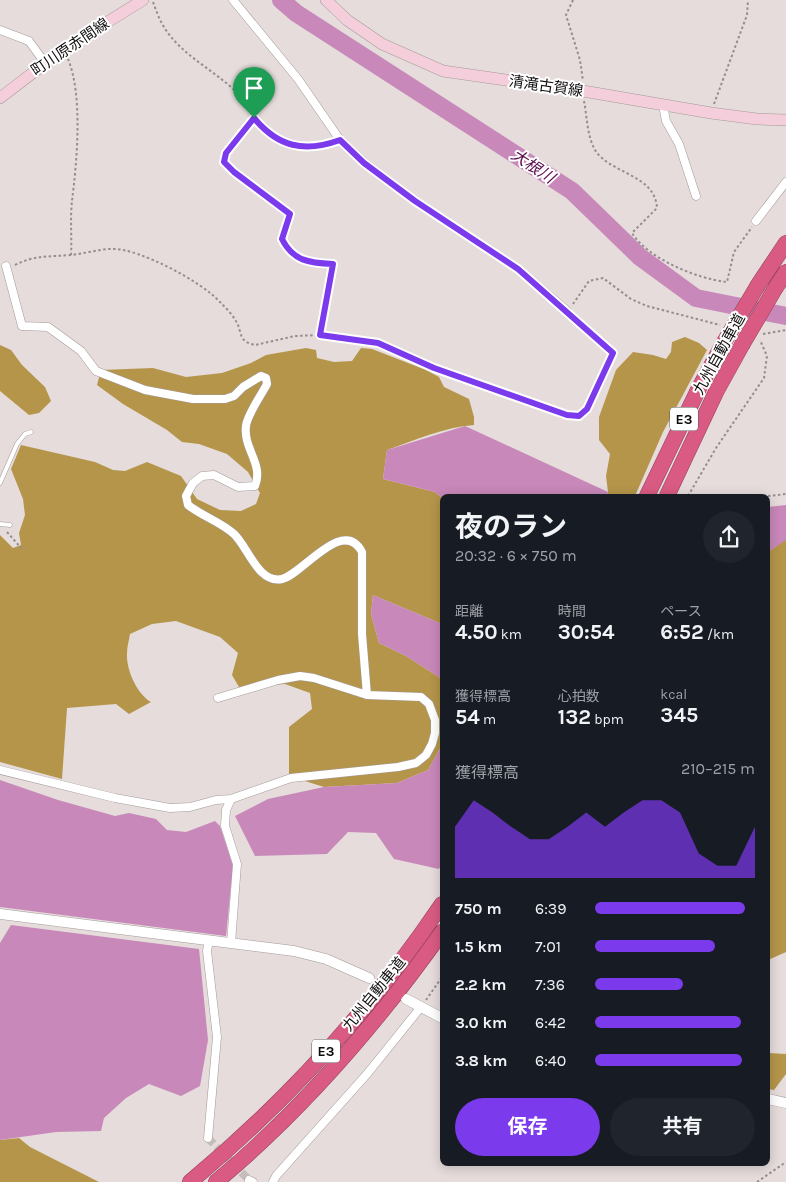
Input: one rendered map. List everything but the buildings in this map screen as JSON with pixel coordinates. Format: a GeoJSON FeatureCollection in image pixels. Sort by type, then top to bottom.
{"type":"FeatureCollection","features":[{"type":"Feature","properties":{"kind":"highway","name":"九州自動車道"},"geometry":{"type":"LineString","coordinates":[[648,494],[699,388],[723,344],[758,285],[786,243]]}},
{"type":"Feature","properties":{"kind":"highway","name":"九州自動車道"},"geometry":{"type":"LineString","coordinates":[[668,494],[716,392],[786,272]]}},
{"type":"Feature","properties":{"kind":"highway","name":"九州自動車道"},"geometry":{"type":"LineString","coordinates":[[190,1182],[284,1096],[340,1036],[408,952],[440,907]]}},
{"type":"Feature","properties":{"kind":"highway","name":"九州自動車道"},"geometry":{"type":"LineString","coordinates":[[216,1182],[292,1110],[350,1048],[421,962],[440,935]]}},
{"type":"Feature","properties":{"kind":"main road","name":"町川原赤間線"},"geometry":{"type":"LineString","coordinates":[[0,98],[64,49],[143,0]]}},
{"type":"Feature","properties":{"kind":"main road","name":"清滝古賀線"},"geometry":{"type":"LineString","coordinates":[[326,0],[348,20],[382,44],[442,72],[582,91],[711,113],[757,119],[786,120]]}},
{"type":"Feature","properties":{"kind":"street"},"geometry":{"type":"LineString","coordinates":[[233,0],[298,78],[340,140],[364,163],[415,201],[518,269],[567,311]]}},
{"type":"Feature","properties":{"kind":"street"},"geometry":{"type":"LineString","coordinates":[[0,30],[28,41],[45,63]]}},
{"type":"Feature","properties":{"kind":"street"},"geometry":{"type":"LineString","coordinates":[[663,104],[666,121],[680,144],[696,196]]}},
{"type":"Feature","properties":{"kind":"street"},"geometry":{"type":"LineString","coordinates":[[756,221],[786,182]]}},
{"type":"Feature","properties":{"kind":"street"},"geometry":{"type":"LineString","coordinates":[[6,266],[22,326],[48,327],[81,351],[96,371],[145,390],[193,399],[225,399],[234,396],[243,387],[261,376],[266,378],[267,384],[246,424],[246,444],[257,465],[258,478],[255,486],[238,487],[214,474],[202,476],[193,483],[186,496],[188,505],[235,534],[262,572],[271,578],[281,580],[338,542],[353,541],[359,545],[362,552],[362,634],[367,695]]}},
{"type":"Feature","properties":{"kind":"street"},"geometry":{"type":"LineString","coordinates":[[0,770],[115,798],[170,808],[190,807],[216,800],[231,799],[291,778],[398,767],[416,763],[426,755],[435,733],[435,720],[429,704],[420,697],[367,695],[331,682],[300,676],[278,680],[218,698]]}},
{"type":"Feature","properties":{"kind":"street"},"geometry":{"type":"LineString","coordinates":[[231,799],[226,810],[224,826],[237,864],[231,943]]}},
{"type":"Feature","properties":{"kind":"street"},"geometry":{"type":"LineString","coordinates":[[0,914],[209,940],[310,955],[326,959],[369,978]]}},
{"type":"Feature","properties":{"kind":"street"},"geometry":{"type":"LineString","coordinates":[[208,1138],[217,1037],[207,951],[209,940]]}},
{"type":"Feature","properties":{"kind":"street"},"geometry":{"type":"LineString","coordinates":[[406,999],[440,1017]]}},
{"type":"Feature","properties":{"kind":"street"},"geometry":{"type":"LineString","coordinates":[[273,1182],[276,1176],[367,1074],[421,1007]]}},
{"type":"Feature","properties":{"kind":"street"},"geometry":{"type":"LineString","coordinates":[[770,1100],[786,1103]]}},
{"type":"Feature","properties":{"kind":"lane"},"geometry":{"type":"LineString","coordinates":[[0,484],[17,444],[25,434],[31,432]]}},
{"type":"Feature","properties":{"kind":"lane"},"geometry":{"type":"LineString","coordinates":[[1,525],[10,525]]}},
{"type":"Feature","properties":{"kind":"path"},"geometry":{"type":"LineString","coordinates":[[152,0],[168,33],[188,54],[232,88],[249,107],[254,118],[269,134],[288,144],[300,147],[319,146],[340,140]]}},
{"type":"Feature","properties":{"kind":"path"},"geometry":{"type":"LineString","coordinates":[[573,0],[566,15],[580,60],[582,91],[591,141],[596,151],[604,160],[638,179],[656,199],[657,208],[632,233],[638,242],[652,254],[671,264],[716,281],[727,282],[734,252],[756,221]]}},
{"type":"Feature","properties":{"kind":"path"},"geometry":{"type":"LineString","coordinates":[[711,113],[747,15],[748,0]]}},
{"type":"Feature","properties":{"kind":"path"},"geometry":{"type":"LineString","coordinates":[[64,49],[75,82],[77,142],[72,202],[72,255]]}},
{"type":"Feature","properties":{"kind":"path"},"geometry":{"type":"LineString","coordinates":[[254,118],[226,153],[224,162],[234,172],[290,214],[282,239],[287,249],[296,257],[308,261],[333,264],[320,335]]}},
{"type":"Feature","properties":{"kind":"path"},"geometry":{"type":"LineString","coordinates":[[6,266],[31,258],[72,255],[101,249],[123,250],[184,276],[209,291],[238,324],[244,340],[249,343],[255,344],[295,336],[320,335],[378,343],[434,368],[567,415],[579,416],[587,409],[613,353],[567,311],[589,281],[603,278],[631,299],[647,306],[726,326]]}},
{"type":"Feature","properties":{"kind":"path"},"geometry":{"type":"LineString","coordinates":[[689,494],[716,448],[764,378],[767,356],[758,335],[786,330]]}},
{"type":"Feature","properties":{"kind":"path"},"geometry":{"type":"LineString","coordinates":[[770,496],[786,494]]}},
{"type":"Feature","properties":{"kind":"path"},"geometry":{"type":"LineString","coordinates":[[1,525],[22,549]]}},
{"type":"Feature","properties":{"kind":"path"},"geometry":{"type":"LineString","coordinates":[[421,1007],[440,980]]}},
{"type":"Feature","properties":{"kind":"path"},"geometry":{"type":"LineString","coordinates":[[757,1182],[786,1162]]}},
{"type":"Feature","properties":{"kind":"shaded area"},"geometry":{"type":"Polygon","coordinates":[[[685,337],[699,343],[707,350],[663,432],[636,494],[608,494],[606,476],[610,454],[599,440],[599,417],[616,370],[633,352],[666,359],[671,352],[672,342],[685,337]]]}},
{"type":"Feature","properties":{"kind":"shaded area"},"geometry":{"type":"Polygon","coordinates":[[[0,345],[11,350],[22,365],[45,387],[51,401],[39,413],[29,415],[0,391],[0,345]]]}},
{"type":"Feature","properties":{"kind":"shaded area"},"geometry":{"type":"Polygon","coordinates":[[[306,348],[316,350],[317,358],[334,362],[352,361],[361,348],[372,349],[426,370],[439,377],[444,387],[469,399],[474,417],[474,425],[441,431],[387,450],[383,479],[435,492],[440,496],[440,623],[373,595],[371,614],[379,643],[406,656],[440,678],[440,749],[428,770],[397,783],[324,787],[289,776],[289,727],[312,709],[310,693],[285,684],[239,687],[232,675],[238,653],[220,637],[176,621],[152,624],[130,634],[127,660],[130,674],[141,693],[151,702],[129,714],[116,704],[67,708],[62,779],[0,762],[0,535],[13,548],[21,545],[19,533],[25,515],[23,499],[11,469],[21,445],[95,462],[113,470],[125,471],[147,462],[181,476],[197,499],[220,510],[241,511],[256,504],[260,493],[248,472],[227,454],[199,444],[182,442],[167,430],[123,404],[97,385],[101,370],[153,368],[186,377],[222,373],[251,363],[266,355],[306,348]]]}},
{"type":"Feature","properties":{"kind":"shaded area"},"geometry":{"type":"Polygon","coordinates":[[[465,426],[608,492],[608,494],[440,494],[440,496],[435,492],[383,479],[387,450],[465,426]]]}},
{"type":"Feature","properties":{"kind":"shaded area"},"geometry":{"type":"Polygon","coordinates":[[[786,505],[786,540],[770,551],[770,507],[786,505]]]}},
{"type":"Feature","properties":{"kind":"shaded area"},"geometry":{"type":"Polygon","coordinates":[[[786,539],[786,952],[770,959],[770,551],[786,539]]]}},
{"type":"Feature","properties":{"kind":"shaded area"},"geometry":{"type":"Polygon","coordinates":[[[373,595],[440,623],[440,678],[406,656],[379,643],[371,614],[373,595]]]}},
{"type":"Feature","properties":{"kind":"shaded area"},"geometry":{"type":"Polygon","coordinates":[[[440,749],[439,869],[394,859],[376,833],[348,832],[327,854],[255,856],[235,816],[268,799],[324,787],[397,783],[428,770],[440,749]]]}},
{"type":"Feature","properties":{"kind":"shaded area"},"geometry":{"type":"Polygon","coordinates":[[[0,780],[58,800],[115,816],[129,813],[156,819],[167,830],[186,832],[215,821],[220,826],[233,866],[226,936],[0,907],[0,780]]]}},
{"type":"Feature","properties":{"kind":"shaded area"},"geometry":{"type":"Polygon","coordinates":[[[11,925],[199,949],[208,1040],[200,1086],[181,1096],[149,1084],[126,1098],[104,1118],[101,1131],[56,1132],[0,1140],[0,943],[11,925]]]}},
{"type":"Feature","properties":{"kind":"shaded area"},"geometry":{"type":"Polygon","coordinates":[[[770,1053],[786,1054],[786,1074],[774,1090],[770,1089],[770,1053]]]}},
{"type":"Feature","properties":{"kind":"shaded area"},"geometry":{"type":"Polygon","coordinates":[[[19,1138],[30,1147],[99,1182],[0,1182],[0,1140],[19,1138]]]}},
{"type":"Feature","properties":{"kind":"waterway","name":"大根川"},"geometry":{"type":"LineString","coordinates":[[281,0],[296,13],[572,191],[640,257],[696,298],[786,316]]}},
{"type":"Feature","properties":{"kind":"tunnel"},"geometry":{"type":"LineString","coordinates":[[208,1138],[249,1180]]}},
{"type":"Feature","properties":{"kind":"route"},"geometry":{"type":"LineString","coordinates":[[254,118],[269,134],[288,144],[300,147],[326,146],[340,140],[364,163],[415,201],[518,269],[567,311],[613,353],[587,409],[579,416],[567,415],[434,368],[378,343],[320,335],[333,264],[308,261],[296,257],[287,249],[282,239],[290,214],[234,172],[224,162],[226,153],[254,118]]}}]}
